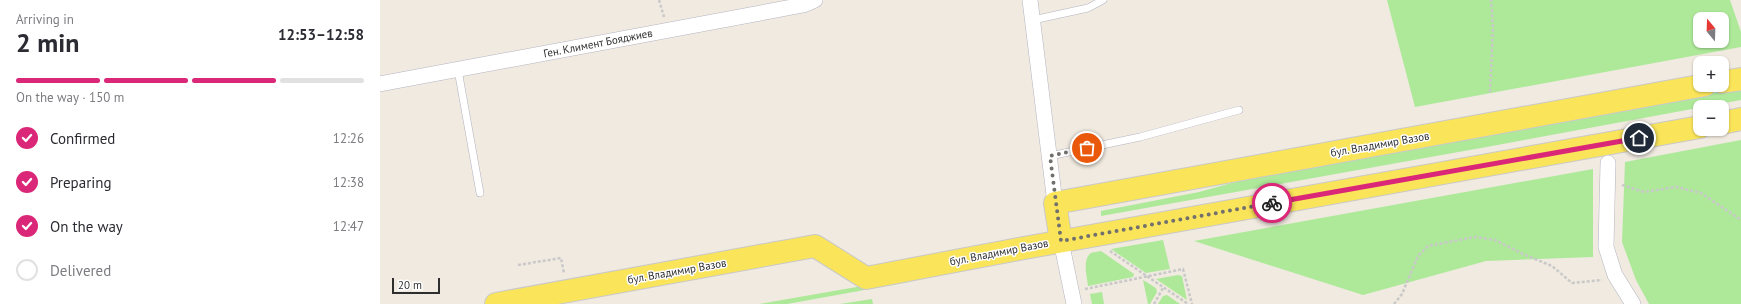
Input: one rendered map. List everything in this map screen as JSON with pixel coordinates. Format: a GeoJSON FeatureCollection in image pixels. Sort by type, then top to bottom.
{"type":"FeatureCollection","features":[{"type":"Feature","properties":{"kind":"main road"},"geometry":{"type":"LineString","coordinates":[[1729,81],[1741,78]]}},
{"type":"Feature","properties":{"kind":"main road","name":"бул. Владимир Вазов"},"geometry":{"type":"LineString","coordinates":[[1055,203],[1693,87]]}},
{"type":"Feature","properties":{"kind":"main road"},"geometry":{"type":"LineString","coordinates":[[1729,122],[1741,119]]}},
{"type":"Feature","properties":{"kind":"main road","name":"бул. Владимир Вазов"},"geometry":{"type":"LineString","coordinates":[[496,304],[815,246],[866,278],[1061,241],[1693,128]]}},
{"type":"Feature","properties":{"kind":"main road"},"geometry":{"type":"LineString","coordinates":[[1055,203],[1061,241]]}},
{"type":"Feature","properties":{"kind":"street","name":"Ген. Климент Бояджиев"},"geometry":{"type":"LineString","coordinates":[[380,84],[803,5],[815,0]]}},
{"type":"Feature","properties":{"kind":"street"},"geometry":{"type":"LineString","coordinates":[[1030,0],[1055,203]]}},
{"type":"Feature","properties":{"kind":"street"},"geometry":{"type":"LineString","coordinates":[[1608,163],[1606,247],[1615,275],[1633,304]]}},
{"type":"Feature","properties":{"kind":"street"},"geometry":{"type":"LineString","coordinates":[[1061,241],[1074,304]]}},
{"type":"Feature","properties":{"kind":"lane"},"geometry":{"type":"LineString","coordinates":[[1033,20],[1088,8],[1103,0]]}},
{"type":"Feature","properties":{"kind":"lane"},"geometry":{"type":"LineString","coordinates":[[458,70],[480,193]]}},
{"type":"Feature","properties":{"kind":"lane"},"geometry":{"type":"LineString","coordinates":[[1050,156],[1140,137],[1239,110]]}},
{"type":"Feature","properties":{"kind":"path"},"geometry":{"type":"LineString","coordinates":[[1490,92],[1493,27],[1491,0]]}},
{"type":"Feature","properties":{"kind":"path"},"geometry":{"type":"LineString","coordinates":[[1607,180],[1644,192],[1676,187],[1701,193],[1741,220]]}},
{"type":"Feature","properties":{"kind":"path"},"geometry":{"type":"LineString","coordinates":[[1394,304],[1402,294],[1418,256],[1428,246],[1475,237],[1496,240],[1523,254],[1552,266],[1572,283],[1598,282],[1615,275]]}},
{"type":"Feature","properties":{"kind":"path"},"geometry":{"type":"LineString","coordinates":[[1105,248],[1188,304]]}},
{"type":"Feature","properties":{"kind":"path"},"geometry":{"type":"LineString","coordinates":[[518,265],[561,258],[565,275]]}},
{"type":"Feature","properties":{"kind":"path"},"geometry":{"type":"LineString","coordinates":[[1085,289],[1183,269],[1192,304]]}},
{"type":"Feature","properties":{"kind":"path"},"geometry":{"type":"LineString","coordinates":[[1154,304],[1163,288]]}},
{"type":"Feature","properties":{"kind":"green space"},"geometry":{"type":"Polygon","coordinates":[[[1387,0],[1730,0],[1741,32],[1741,47],[1415,107],[1387,0]]]}},
{"type":"Feature","properties":{"kind":"green space"},"geometry":{"type":"Polygon","coordinates":[[[1741,88],[1741,100],[1729,102],[1729,100],[1693,100],[1693,109],[1101,216],[1101,211],[1199,192],[1253,177],[1719,92],[1729,92],[1729,90],[1741,88]]]}},
{"type":"Feature","properties":{"kind":"green space"},"geometry":{"type":"Polygon","coordinates":[[[1741,140],[1741,304],[1649,304],[1636,280],[1622,242],[1625,162],[1741,140]]]}},
{"type":"Feature","properties":{"kind":"green space"},"geometry":{"type":"Polygon","coordinates":[[[1593,169],[1593,257],[1486,261],[1363,295],[1194,241],[1593,169]]]}},
{"type":"Feature","properties":{"kind":"green space"},"geometry":{"type":"Polygon","coordinates":[[[1163,240],[1170,269],[1146,273],[1111,249],[1163,240]]]}},
{"type":"Feature","properties":{"kind":"green space"},"geometry":{"type":"Polygon","coordinates":[[[1101,251],[1134,274],[1133,277],[1088,286],[1086,264],[1088,256],[1091,253],[1101,251]]]}},
{"type":"Feature","properties":{"kind":"green space"},"geometry":{"type":"Polygon","coordinates":[[[1178,275],[1182,276],[1187,300],[1156,279],[1178,275]]]}},
{"type":"Feature","properties":{"kind":"green space"},"geometry":{"type":"Polygon","coordinates":[[[908,278],[909,282],[787,304],[759,304],[908,278]]]}},
{"type":"Feature","properties":{"kind":"green space"},"geometry":{"type":"Polygon","coordinates":[[[1143,280],[1156,288],[1157,292],[1150,304],[1148,304],[1143,280]]]}},
{"type":"Feature","properties":{"kind":"green space"},"geometry":{"type":"Polygon","coordinates":[[[1102,292],[1104,304],[1092,304],[1090,294],[1102,292]]]}},
{"type":"Feature","properties":{"kind":"green space"},"geometry":{"type":"Polygon","coordinates":[[[1167,295],[1180,304],[1158,304],[1163,296],[1167,295]]]}},
{"type":"Feature","properties":{"kind":"green space"},"geometry":{"type":"Polygon","coordinates":[[[872,299],[873,304],[840,304],[872,299]]]}},
{"type":"Feature","properties":{"kind":"way so far"},"geometry":{"type":"LineString","coordinates":[[1087,148],[1050,156],[1061,241],[1272,203]]}},
{"type":"Feature","properties":{"kind":"route"},"geometry":{"type":"LineString","coordinates":[[1272,203],[1639,138]]}}]}
